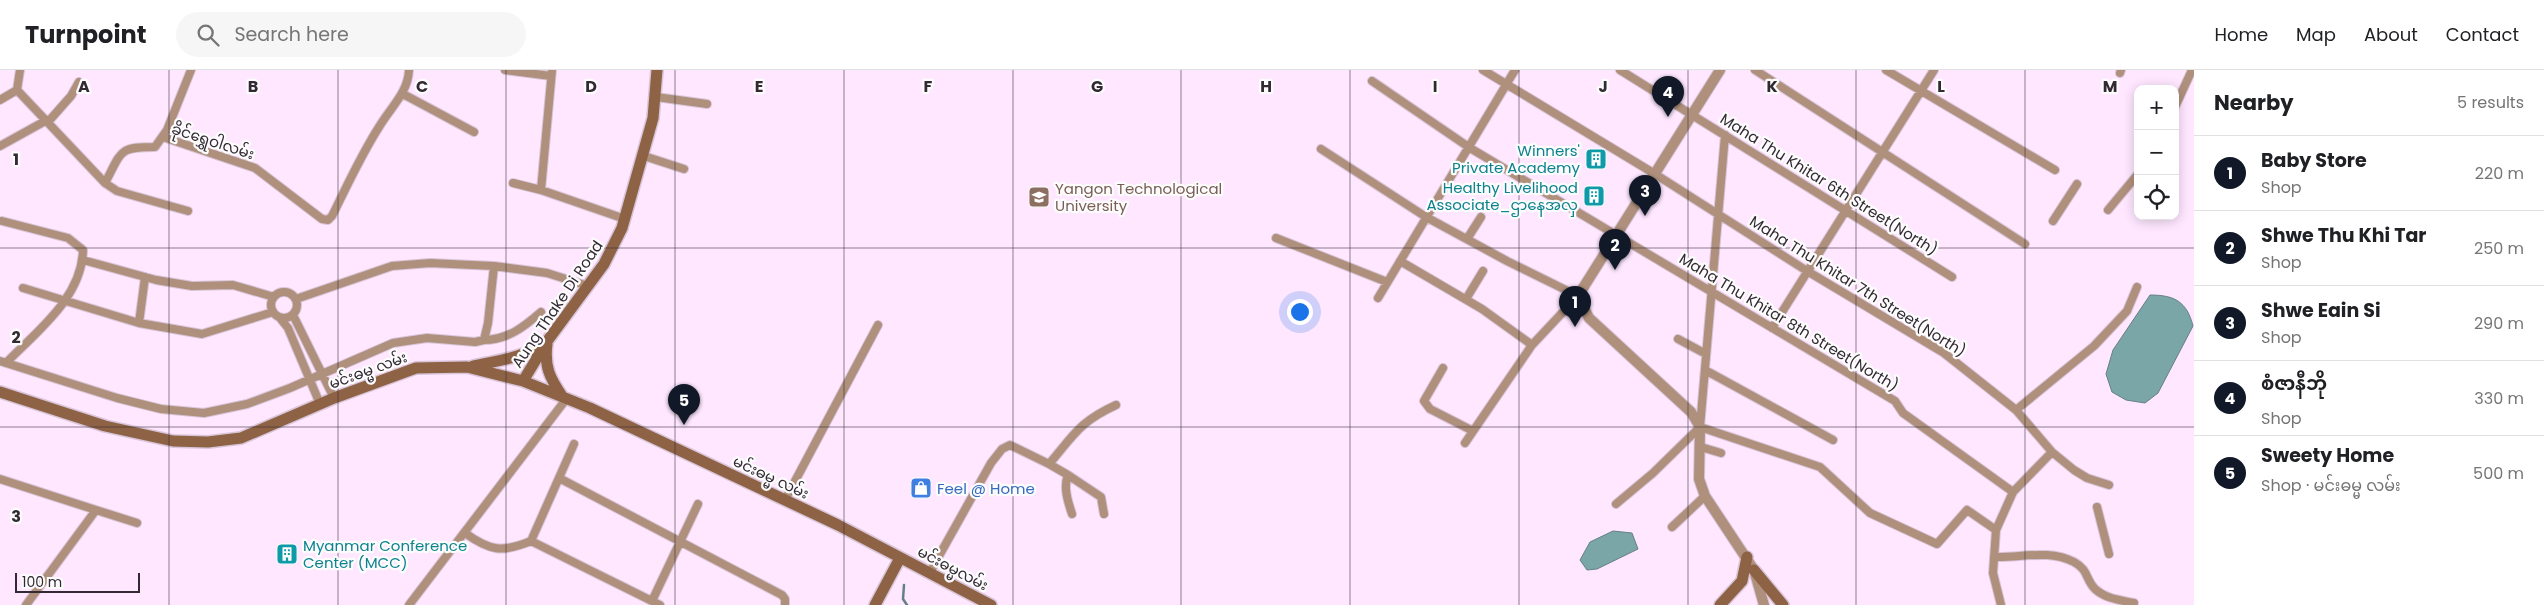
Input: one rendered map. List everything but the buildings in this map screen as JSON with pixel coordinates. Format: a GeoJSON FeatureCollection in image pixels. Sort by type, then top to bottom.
{"type":"FeatureCollection","features":[{"type":"Feature","properties":{"kind":"main road","name":"Aung Thake Di Road"},"geometry":{"type":"LineString","coordinates":[[523,381],[548,340],[612,252],[625,219],[644,156],[653,118],[658,70]]}},
{"type":"Feature","properties":{"kind":"main road"},"geometry":{"type":"LineString","coordinates":[[468,367],[500,362],[534,350],[548,340]]}},
{"type":"Feature","properties":{"kind":"main road"},"geometry":{"type":"LineString","coordinates":[[548,340],[546,356],[548,374],[564,398]]}},
{"type":"Feature","properties":{"kind":"main road","name":"မင်းဓမ္မ လမ်း"},"geometry":{"type":"LineString","coordinates":[[0,392],[105,426],[181,442],[208,442],[241,438],[334,398],[416,368],[468,367],[523,381],[564,398],[785,500],[900,558]]}},
{"type":"Feature","properties":{"kind":"main road"},"geometry":{"type":"LineString","coordinates":[[875,605],[900,558]]}},
{"type":"Feature","properties":{"kind":"main road","name":"မင်းဓမ္မလမ်း"},"geometry":{"type":"LineString","coordinates":[[900,558],[991,605]]}},
{"type":"Feature","properties":{"kind":"main road"},"geometry":{"type":"LineString","coordinates":[[1720,605],[1742,581],[1747,558]]}},
{"type":"Feature","properties":{"kind":"main road"},"geometry":{"type":"LineString","coordinates":[[1754,570],[1783,605]]}},
{"type":"Feature","properties":{"kind":"street"},"geometry":{"type":"LineString","coordinates":[[17,90],[20,70]]}},
{"type":"Feature","properties":{"kind":"street"},"geometry":{"type":"LineString","coordinates":[[163,137],[191,70]]}},
{"type":"Feature","properties":{"kind":"street","name":"ခိုင်ရွှေဝါလမ်း"},"geometry":{"type":"LineString","coordinates":[[105,183],[121,152],[131,147],[156,147],[163,137],[255,168],[322,219],[328,220],[332,216],[379,126],[403,94],[409,70]]}},
{"type":"Feature","properties":{"kind":"street"},"geometry":{"type":"LineString","coordinates":[[505,70],[552,73],[542,190]]}},
{"type":"Feature","properties":{"kind":"street"},"geometry":{"type":"LineString","coordinates":[[653,70],[658,70]]}},
{"type":"Feature","properties":{"kind":"street","name":"Maha Thu Khitar 7th Street(North)"},"geometry":{"type":"LineString","coordinates":[[1482,70],[1655,174],[1807,271],[1944,353],[2016,410],[2052,452],[2087,478],[2109,485]]}},
{"type":"Feature","properties":{"kind":"street"},"geometry":{"type":"LineString","coordinates":[[1378,298],[1470,148],[1515,70]]}},
{"type":"Feature","properties":{"kind":"street","name":"Maha Thu Khitar 6th Street(North)"},"geometry":{"type":"LineString","coordinates":[[1620,70],[1952,277]]}},
{"type":"Feature","properties":{"kind":"street"},"geometry":{"type":"LineString","coordinates":[[1465,444],[1532,345],[1578,296],[1720,70]]}},
{"type":"Feature","properties":{"kind":"street"},"geometry":{"type":"LineString","coordinates":[[1755,70],[2025,244]]}},
{"type":"Feature","properties":{"kind":"street"},"geometry":{"type":"LineString","coordinates":[[1886,70],[2055,170]]}},
{"type":"Feature","properties":{"kind":"street"},"geometry":{"type":"LineString","coordinates":[[1772,328],[1934,70]]}},
{"type":"Feature","properties":{"kind":"street"},"geometry":{"type":"LineString","coordinates":[[2179,98],[2192,70]]}},
{"type":"Feature","properties":{"kind":"street","name":"Maha Thu Khitar 8th Street(North)"},"geometry":{"type":"LineString","coordinates":[[1372,81],[1470,148],[1895,401],[1903,412],[2013,492]]}},
{"type":"Feature","properties":{"kind":"street"},"geometry":{"type":"LineString","coordinates":[[0,146],[48,121],[71,96],[79,82]]}},
{"type":"Feature","properties":{"kind":"street"},"geometry":{"type":"LineString","coordinates":[[0,100],[17,90]]}},
{"type":"Feature","properties":{"kind":"street"},"geometry":{"type":"LineString","coordinates":[[17,90],[105,183],[134,196],[188,211]]}},
{"type":"Feature","properties":{"kind":"street"},"geometry":{"type":"LineString","coordinates":[[403,94],[474,132]]}},
{"type":"Feature","properties":{"kind":"street"},"geometry":{"type":"LineString","coordinates":[[656,97],[707,104]]}},
{"type":"Feature","properties":{"kind":"street"},"geometry":{"type":"LineString","coordinates":[[1725,136],[1710,291],[1700,427],[1699,479],[1705,496],[1754,570],[1764,605]]}},
{"type":"Feature","properties":{"kind":"street"},"geometry":{"type":"LineString","coordinates":[[1321,149],[1426,217],[1578,296],[1589,318],[1691,412],[1700,427],[1820,467],[1870,513],[1937,544],[1967,510],[1996,530]]}},
{"type":"Feature","properties":{"kind":"street"},"geometry":{"type":"LineString","coordinates":[[644,156],[684,169]]}},
{"type":"Feature","properties":{"kind":"street"},"geometry":{"type":"LineString","coordinates":[[2108,210],[2137,175]]}},
{"type":"Feature","properties":{"kind":"street"},"geometry":{"type":"LineString","coordinates":[[513,183],[542,190],[625,219]]}},
{"type":"Feature","properties":{"kind":"street"},"geometry":{"type":"LineString","coordinates":[[2053,221],[2077,184]]}},
{"type":"Feature","properties":{"kind":"street"},"geometry":{"type":"LineString","coordinates":[[1467,239],[1481,217]]}},
{"type":"Feature","properties":{"kind":"street"},"geometry":{"type":"LineString","coordinates":[[2,221],[68,238],[83,250],[83,260],[66,301],[3,362],[117,398],[161,409],[204,413],[247,404],[393,343],[427,338],[475,342],[498,340],[523,328],[541,312]]}},
{"type":"Feature","properties":{"kind":"street"},"geometry":{"type":"LineString","coordinates":[[1276,238],[1387,282]]}},
{"type":"Feature","properties":{"kind":"street"},"geometry":{"type":"LineString","coordinates":[[83,260],[145,277],[192,286],[233,285],[274,297],[286,292],[296,299],[297,307],[293,314]]}},
{"type":"Feature","properties":{"kind":"street"},"geometry":{"type":"LineString","coordinates":[[1400,261],[1466,299],[1532,345]]}},
{"type":"Feature","properties":{"kind":"street"},"geometry":{"type":"LineString","coordinates":[[296,299],[392,266],[430,263],[494,266],[547,273],[588,286]]}},
{"type":"Feature","properties":{"kind":"street"},"geometry":{"type":"LineString","coordinates":[[484,340],[488,323],[494,266]]}},
{"type":"Feature","properties":{"kind":"street"},"geometry":{"type":"LineString","coordinates":[[1466,299],[1483,271]]}},
{"type":"Feature","properties":{"kind":"street"},"geometry":{"type":"LineString","coordinates":[[139,323],[145,277]]}},
{"type":"Feature","properties":{"kind":"street"},"geometry":{"type":"LineString","coordinates":[[2016,410],[2094,346],[2126,311],[2137,287]]}},
{"type":"Feature","properties":{"kind":"street"},"geometry":{"type":"LineString","coordinates":[[23,288],[139,323],[202,334],[277,315],[293,314]]}},
{"type":"Feature","properties":{"kind":"street"},"geometry":{"type":"LineString","coordinates":[[274,297],[270,308],[288,328],[311,378],[320,404]]}},
{"type":"Feature","properties":{"kind":"street"},"geometry":{"type":"LineString","coordinates":[[293,314],[334,398]]}},
{"type":"Feature","properties":{"kind":"street"},"geometry":{"type":"LineString","coordinates":[[785,500],[878,324]]}},
{"type":"Feature","properties":{"kind":"street"},"geometry":{"type":"LineString","coordinates":[[1678,338],[1706,354]]}},
{"type":"Feature","properties":{"kind":"street"},"geometry":{"type":"LineString","coordinates":[[1443,368],[1424,401],[1430,409],[1473,431]]}},
{"type":"Feature","properties":{"kind":"street"},"geometry":{"type":"LineString","coordinates":[[1705,370],[1833,440]]}},
{"type":"Feature","properties":{"kind":"street"},"geometry":{"type":"LineString","coordinates":[[408,605],[465,533],[564,398]]}},
{"type":"Feature","properties":{"kind":"street"},"geometry":{"type":"LineString","coordinates":[[1049,464],[1076,430],[1094,415],[1116,405]]}},
{"type":"Feature","properties":{"kind":"street"},"geometry":{"type":"LineString","coordinates":[[1616,504],[1653,473],[1700,427]]}},
{"type":"Feature","properties":{"kind":"street"},"geometry":{"type":"LineString","coordinates":[[465,533],[480,544],[494,549],[512,549],[531,541],[574,444]]}},
{"type":"Feature","properties":{"kind":"street"},"geometry":{"type":"LineString","coordinates":[[930,572],[991,463],[1002,449],[1010,445],[1049,464],[1101,497],[1104,514]]}},
{"type":"Feature","properties":{"kind":"street"},"geometry":{"type":"LineString","coordinates":[[1701,446],[1720,453]]}},
{"type":"Feature","properties":{"kind":"street"},"geometry":{"type":"LineString","coordinates":[[2001,605],[1993,573],[1996,530],[2013,492],[2052,452]]}},
{"type":"Feature","properties":{"kind":"street"},"geometry":{"type":"LineString","coordinates":[[1068,475],[1066,480],[1067,499],[1072,514]]}},
{"type":"Feature","properties":{"kind":"street"},"geometry":{"type":"LineString","coordinates":[[559,478],[782,595],[785,598],[785,605]]}},
{"type":"Feature","properties":{"kind":"street"},"geometry":{"type":"LineString","coordinates":[[0,479],[137,523]]}},
{"type":"Feature","properties":{"kind":"street"},"geometry":{"type":"LineString","coordinates":[[1672,526],[1705,496]]}},
{"type":"Feature","properties":{"kind":"street"},"geometry":{"type":"LineString","coordinates":[[531,541],[656,603],[698,504]]}},
{"type":"Feature","properties":{"kind":"street"},"geometry":{"type":"LineString","coordinates":[[2098,507],[2109,554]]}},
{"type":"Feature","properties":{"kind":"street"},"geometry":{"type":"LineString","coordinates":[[26,605],[96,510]]}},
{"type":"Feature","properties":{"kind":"street"},"geometry":{"type":"LineString","coordinates":[[1994,557],[2054,554],[2074,562],[2086,570],[2094,588],[2108,597],[2134,603]]}},
{"type":"Feature","properties":{"kind":"shaded area"},"geometry":{"type":"Polygon","coordinates":[[[2150,295],[2166,296],[2179,302],[2187,311],[2193,326],[2158,393],[2145,403],[2126,400],[2112,392],[2106,374],[2113,350],[2150,295]]]}},
{"type":"Feature","properties":{"kind":"shaded area"},"geometry":{"type":"Polygon","coordinates":[[[1613,531],[1632,533],[1638,549],[1597,569],[1587,570],[1580,560],[1590,542],[1613,531]]]}},
{"type":"Feature","properties":{"kind":"waterway"},"geometry":{"type":"LineString","coordinates":[[904,585],[903,599],[907,605]]}},
{"type":"Feature","properties":{"kind":"place","name":"စံဇာနီဘို"},"geometry":{"type":"Point","coordinates":[1668,117]}},
{"type":"Feature","properties":{"kind":"place","name":"Winners' Private Academy"},"geometry":{"type":"Point","coordinates":[1596,159]}},
{"type":"Feature","properties":{"kind":"place","name":"Healthy Livelihood Associate_ဌာနေအလှ"},"geometry":{"type":"Point","coordinates":[1594,196]}},
{"type":"Feature","properties":{"kind":"place","name":"Yangon Technological University"},"geometry":{"type":"Point","coordinates":[1039,197]}},
{"type":"Feature","properties":{"kind":"place","name":"Shwe Eain Si"},"geometry":{"type":"Point","coordinates":[1645,216]}},
{"type":"Feature","properties":{"kind":"place","name":"Shwe Thu Khi Tar"},"geometry":{"type":"Point","coordinates":[1615,270]}},
{"type":"Feature","properties":{"kind":"place","name":"Baby Store"},"geometry":{"type":"Point","coordinates":[1575,327]}},
{"type":"Feature","properties":{"kind":"place","name":"Sweety Home"},"geometry":{"type":"Point","coordinates":[684,425]}},
{"type":"Feature","properties":{"kind":"place","name":"Feel @ Home"},"geometry":{"type":"Point","coordinates":[921,488]}},
{"type":"Feature","properties":{"kind":"place","name":"Myanmar Conference Center (MCC)"},"geometry":{"type":"Point","coordinates":[287,554]}}]}
